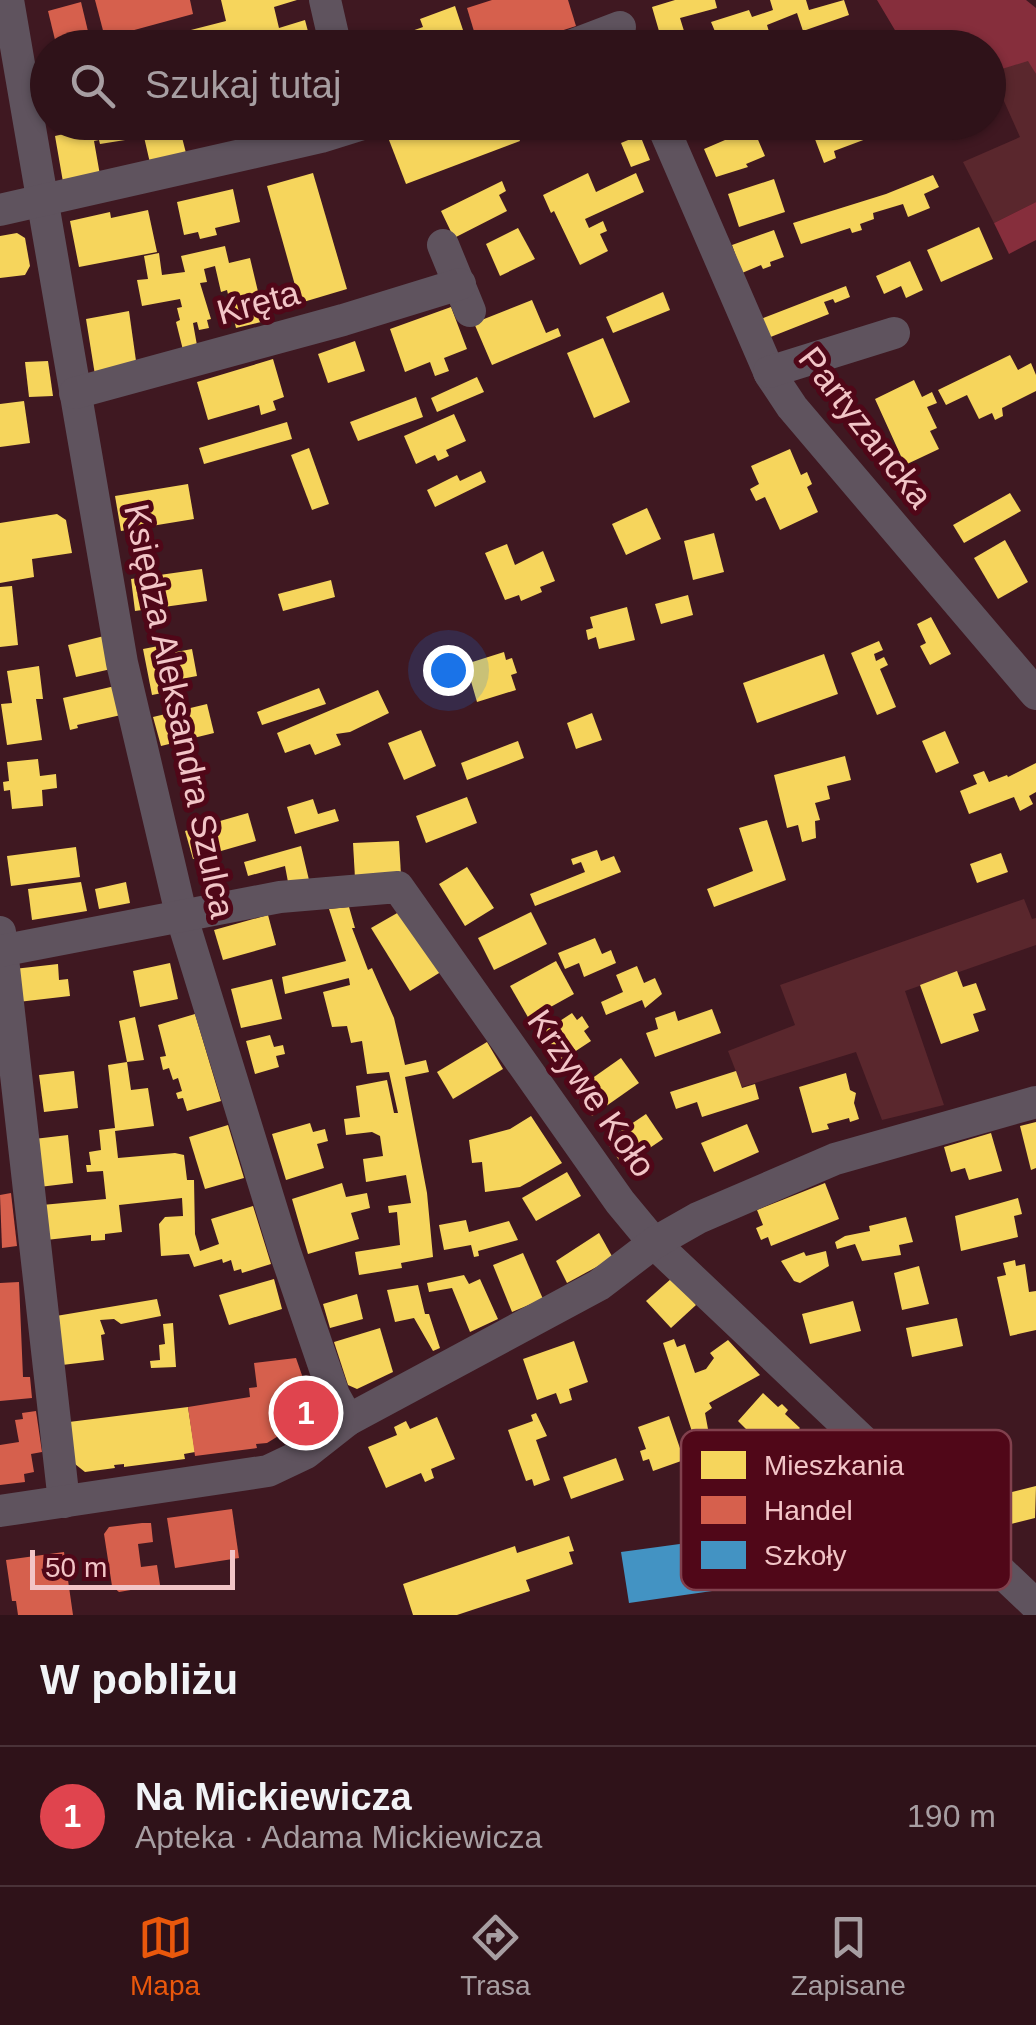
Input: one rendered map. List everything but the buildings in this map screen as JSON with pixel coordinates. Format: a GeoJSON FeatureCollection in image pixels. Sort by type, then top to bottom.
{"type":"FeatureCollection","features":[{"type":"Feature","properties":{"kind":"street","name":"Księdza Aleksandra Szulca"},"geometry":{"type":"LineString","coordinates":[[8,0],[30,127]]}},
{"type":"Feature","properties":{"kind":"street"},"geometry":{"type":"LineString","coordinates":[[324,0],[332,30]]}},
{"type":"Feature","properties":{"kind":"street","name":"Księdza Aleksandra Szulca"},"geometry":{"type":"LineString","coordinates":[[32,140],[122,663],[182,918],[284,1249],[334,1395],[348,1420]]}},
{"type":"Feature","properties":{"kind":"street"},"geometry":{"type":"LineString","coordinates":[[0,210],[295,140]]}},
{"type":"Feature","properties":{"kind":"street","name":"Partyzancka"},"geometry":{"type":"LineString","coordinates":[[669,140],[769,372],[792,408],[1036,694]]}},
{"type":"Feature","properties":{"kind":"street","name":"Kręta"},"geometry":{"type":"LineString","coordinates":[[75,393],[343,320],[465,297],[443,245]]}},
{"type":"Feature","properties":{"kind":"street"},"geometry":{"type":"LineString","coordinates":[[769,372],[894,333]]}},
{"type":"Feature","properties":{"kind":"street","name":"Krzywe Koło"},"geometry":{"type":"LineString","coordinates":[[1,945],[182,918],[280,897],[398,887],[620,1202],[654,1243],[851,1430]]}},
{"type":"Feature","properties":{"kind":"street"},"geometry":{"type":"LineString","coordinates":[[1,945],[64,1502]]}},
{"type":"Feature","properties":{"kind":"street"},"geometry":{"type":"LineString","coordinates":[[0,1511],[268,1471],[306,1453],[348,1420],[599,1286],[654,1243],[698,1218],[835,1159],[1036,1102]]}},
{"type":"Feature","properties":{"kind":"street","name":"Krzywe Koło"},"geometry":{"type":"LineString","coordinates":[[1011,1581],[1036,1605]]}},
{"type":"Feature","properties":{"kind":"shaded area"},"geometry":{"type":"Polygon","coordinates":[[[877,0],[1026,0],[1036,8],[1036,74],[1028,61],[1006,68],[1006,30],[895,30],[877,0]]]}},
{"type":"Feature","properties":{"kind":"shaded area"},"geometry":{"type":"Polygon","coordinates":[[[1029,60],[1036,74],[1036,202],[994,223],[963,162],[1020,137],[1006,106],[1006,67],[1029,60]]]}},
{"type":"Feature","properties":{"kind":"shaded area"},"geometry":{"type":"Polygon","coordinates":[[[1036,202],[1036,240],[1009,254],[994,223],[1036,202]]]}},
{"type":"Feature","properties":{"kind":"shaded area"},"geometry":{"type":"Polygon","coordinates":[[[1024,899],[1032,919],[1036,918],[1036,945],[905,991],[944,1105],[882,1120],[856,1052],[742,1087],[728,1051],[795,1025],[780,985],[1024,899]]]}},
{"type":"Feature","properties":{"kind":"place","name":"Na Mickiewicza"},"geometry":{"type":"Point","coordinates":[306,1413]}}]}
